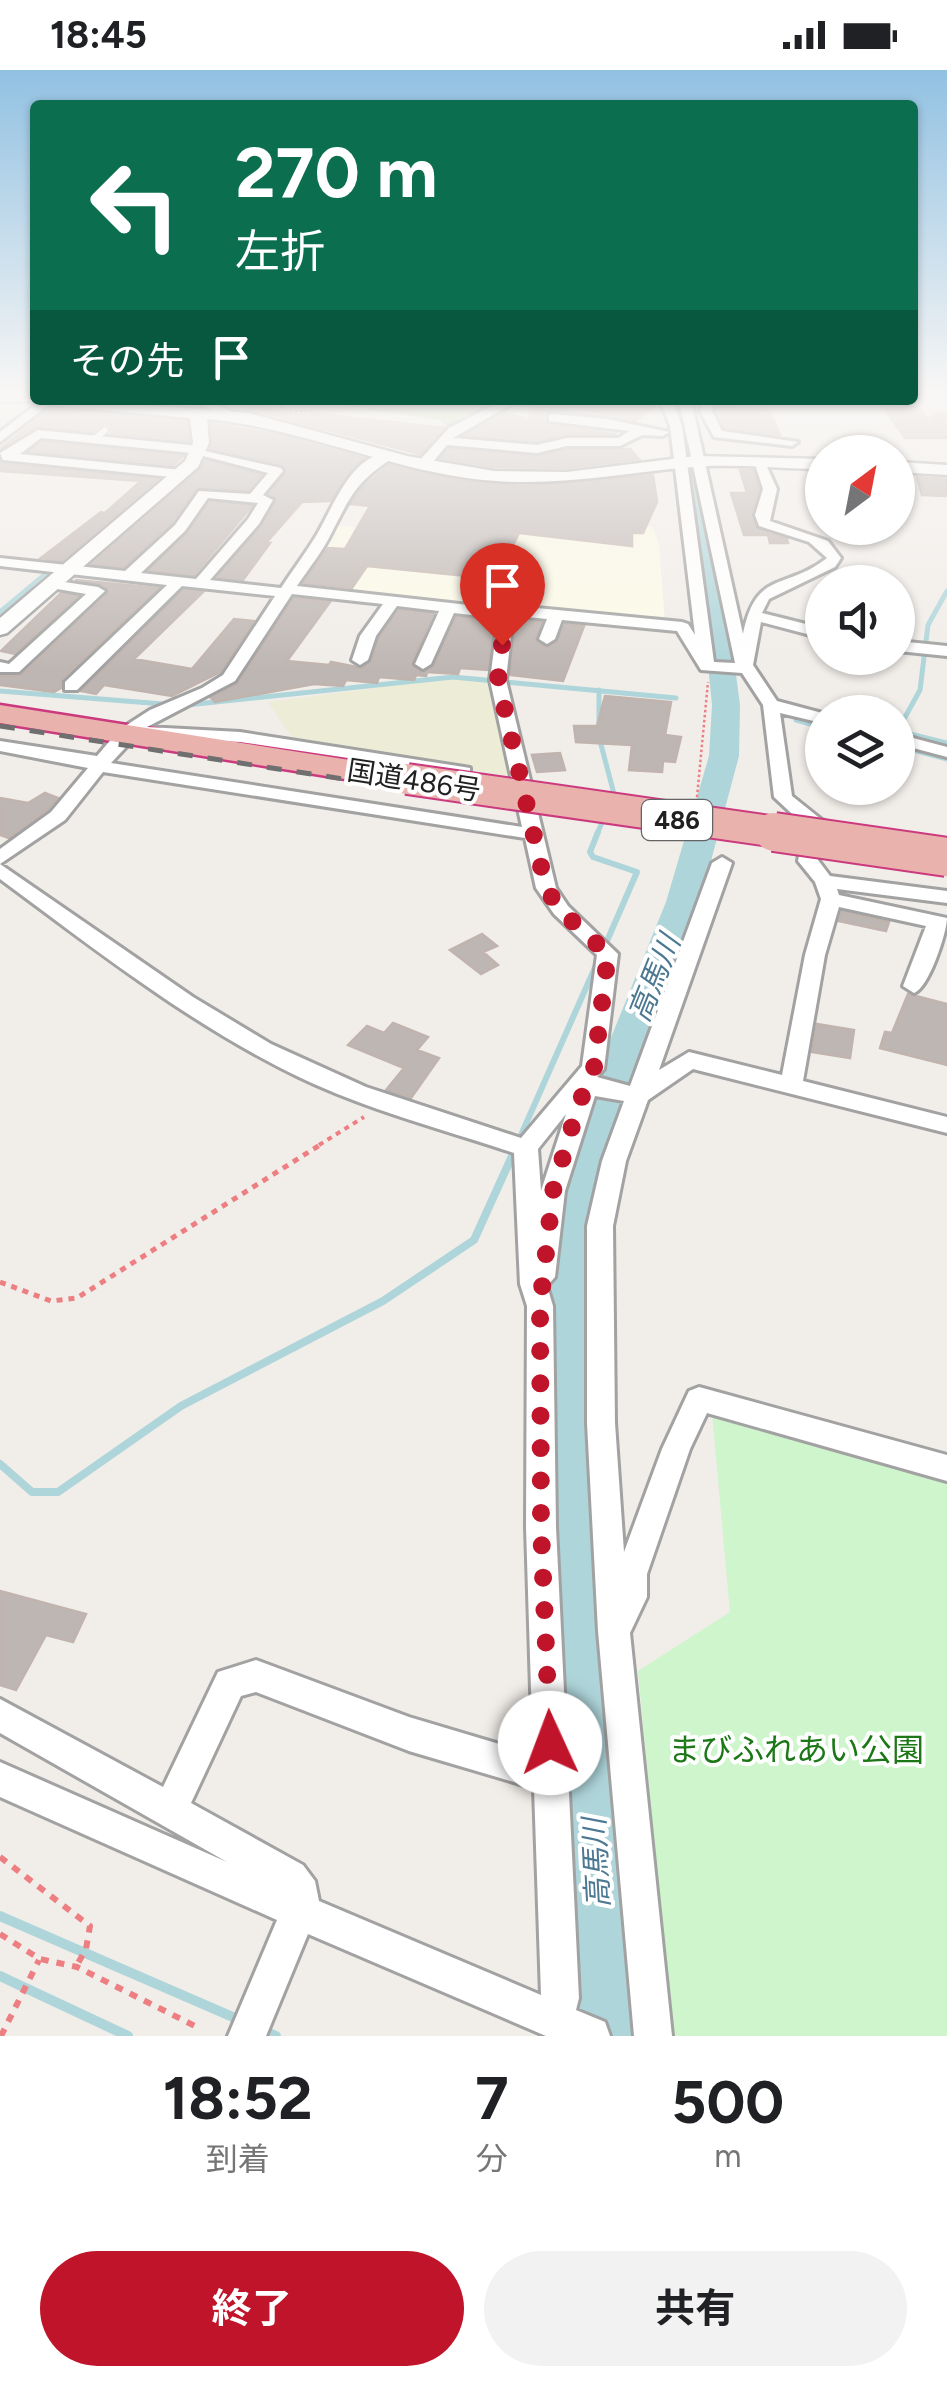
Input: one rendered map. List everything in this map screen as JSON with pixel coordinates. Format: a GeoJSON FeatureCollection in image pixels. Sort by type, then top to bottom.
{"type":"FeatureCollection","features":[{"type":"Feature","properties":{"kind":"highway","name":"国道486号"},"geometry":{"type":"LineString","coordinates":[[0,714],[407,779],[947,857]]}},
{"type":"Feature","properties":{"kind":"street"},"geometry":{"type":"LineString","coordinates":[[0,630],[168,486]]}},
{"type":"Feature","properties":{"kind":"street"},"geometry":{"type":"LineString","coordinates":[[254,498],[264,486]]}},
{"type":"Feature","properties":{"kind":"street"},"geometry":{"type":"LineString","coordinates":[[0,858],[58,816],[125,734],[229,678],[326,531],[334,506],[348,486]]}},
{"type":"Feature","properties":{"kind":"street"},"geometry":{"type":"LineString","coordinates":[[689,486],[710,667]]}},
{"type":"Feature","properties":{"kind":"street"},"geometry":{"type":"LineString","coordinates":[[693,486],[740,668],[771,706],[783,797],[796,812],[816,824],[947,841]]}},
{"type":"Feature","properties":{"kind":"street"},"geometry":{"type":"LineString","coordinates":[[740,668],[754,616],[764,596],[830,564],[834,558],[828,546],[764,523],[769,486]]}},
{"type":"Feature","properties":{"kind":"street"},"geometry":{"type":"LineString","coordinates":[[130,575],[180,528],[204,494],[266,500],[254,521],[201,582]]}},
{"type":"Feature","properties":{"kind":"street"},"geometry":{"type":"LineString","coordinates":[[0,562],[506,614],[516,611],[682,627],[710,667]]}},
{"type":"Feature","properties":{"kind":"street"},"geometry":{"type":"LineString","coordinates":[[72,686],[180,580]]}},
{"type":"Feature","properties":{"kind":"street"},"geometry":{"type":"LineString","coordinates":[[0,667],[13,669],[98,591],[51,584]]}},
{"type":"Feature","properties":{"kind":"street"},"geometry":{"type":"LineString","coordinates":[[360,660],[368,636],[392,602]]}},
{"type":"Feature","properties":{"kind":"street"},"geometry":{"type":"LineString","coordinates":[[424,664],[448,608]]}},
{"type":"Feature","properties":{"kind":"street"},"geometry":{"type":"LineString","coordinates":[[506,614],[498,678],[546,888],[560,910],[608,954],[592,1081],[553,1191],[540,1306],[541,1527],[550,1776],[560,1998],[572,2028]]}},
{"type":"Feature","properties":{"kind":"street"},"geometry":{"type":"LineString","coordinates":[[547,639],[556,615]]}},
{"type":"Feature","properties":{"kind":"street"},"geometry":{"type":"LineString","coordinates":[[754,616],[805,629]]}},
{"type":"Feature","properties":{"kind":"street"},"geometry":{"type":"LineString","coordinates":[[915,648],[947,651]]}},
{"type":"Feature","properties":{"kind":"street"},"geometry":{"type":"LineString","coordinates":[[710,667],[740,668]]}},
{"type":"Feature","properties":{"kind":"street"},"geometry":{"type":"LineString","coordinates":[[771,706],[805,714]]}},
{"type":"Feature","properties":{"kind":"street"},"geometry":{"type":"LineString","coordinates":[[125,734],[156,731],[240,737],[524,782]]}},
{"type":"Feature","properties":{"kind":"street"},"geometry":{"type":"LineString","coordinates":[[915,744],[947,752]]}},
{"type":"Feature","properties":{"kind":"street"},"geometry":{"type":"LineString","coordinates":[[0,746],[533,834]]}},
{"type":"Feature","properties":{"kind":"street"},"geometry":{"type":"LineString","coordinates":[[816,824],[811,828],[808,861],[828,890],[939,922]]}},
{"type":"Feature","properties":{"kind":"street"},"geometry":{"type":"LineString","coordinates":[[653,2036],[614,1631],[601,1423],[600,1226],[632,1095],[722,863]]}},
{"type":"Feature","properties":{"kind":"street"},"geometry":{"type":"LineString","coordinates":[[0,870],[176,999],[307,1072],[526,1148]]}},
{"type":"Feature","properties":{"kind":"street"},"geometry":{"type":"LineString","coordinates":[[828,890],[945,891],[939,922],[914,986]]}},
{"type":"Feature","properties":{"kind":"street"},"geometry":{"type":"LineString","coordinates":[[791,1086],[828,890]]}},
{"type":"Feature","properties":{"kind":"street"},"geometry":{"type":"LineString","coordinates":[[632,1095],[690,1060],[947,1125]]}},
{"type":"Feature","properties":{"kind":"street"},"geometry":{"type":"LineString","coordinates":[[540,1306],[532,1284],[526,1148],[582,1077],[632,1095]]}},
{"type":"Feature","properties":{"kind":"street"},"geometry":{"type":"LineString","coordinates":[[614,1631],[631,1598],[632,1574],[676,1449],[699,1399],[947,1468]]}},
{"type":"Feature","properties":{"kind":"street"},"geometry":{"type":"LineString","coordinates":[[171,1808],[230,1683],[256,1676],[409,1734],[550,1776]]}},
{"type":"Feature","properties":{"kind":"street"},"geometry":{"type":"LineString","coordinates":[[0,1715],[290,1878],[302,1894],[295,1926],[247,2036]]}},
{"type":"Feature","properties":{"kind":"street"},"geometry":{"type":"LineString","coordinates":[[0,1779],[295,1926],[572,2028]]}},
{"type":"Feature","properties":{"kind":"path"},"geometry":{"type":"LineString","coordinates":[[694,804],[700,792],[710,667]]}},
{"type":"Feature","properties":{"kind":"path"},"geometry":{"type":"LineString","coordinates":[[0,1282],[51,1301],[77,1298],[388,1101]]}},
{"type":"Feature","properties":{"kind":"path"},"geometry":{"type":"LineString","coordinates":[[0,1858],[90,1926],[77,1966]]}},
{"type":"Feature","properties":{"kind":"path"},"geometry":{"type":"LineString","coordinates":[[0,1934],[40,1958],[77,1966],[194,2026]]}},
{"type":"Feature","properties":{"kind":"path"},"geometry":{"type":"LineString","coordinates":[[0,2036],[40,1958]]}},
{"type":"Feature","properties":{"kind":"shaded area"},"geometry":{"type":"Polygon","coordinates":[[[578,519],[653,527],[659,545],[665,623],[493,611],[296,587],[332,525],[405,532],[578,519]]]}},
{"type":"Feature","properties":{"kind":"green space"},"geometry":{"type":"Polygon","coordinates":[[[452,678],[486,680],[510,776],[295,742],[268,702],[452,678]]]}},
{"type":"Feature","properties":{"kind":"green space","name":"まびふれあい公園"},"geometry":{"type":"Polygon","coordinates":[[[712,1413],[947,1479],[947,2036],[672,2036],[638,1671],[730,1612],[712,1413]]]}},
{"type":"Feature","properties":{"kind":"building"},"geometry":{"type":"Polygon","coordinates":[[[136,486],[150,486],[62,561],[41,558],[101,512],[105,513],[136,486]]]}},
{"type":"Feature","properties":{"kind":"building"},"geometry":{"type":"Polygon","coordinates":[[[182,486],[252,486],[248,490],[196,489],[172,522],[124,567],[92,564],[182,486]]]}},
{"type":"Feature","properties":{"kind":"building"},"geometry":{"type":"Polygon","coordinates":[[[275,486],[342,486],[330,501],[302,502],[266,543],[270,543],[243,580],[218,577],[262,526],[276,502],[269,494],[275,486]]]}},
{"type":"Feature","properties":{"kind":"building"},"geometry":{"type":"Polygon","coordinates":[[[364,486],[655,486],[657,502],[643,533],[632,533],[632,546],[519,533],[496,579],[367,566],[352,588],[304,583],[328,548],[345,549],[370,506],[351,504],[364,486]]]}},
{"type":"Feature","properties":{"kind":"building"},"geometry":{"type":"Polygon","coordinates":[[[745,486],[758,486],[751,514],[755,527],[787,539],[788,543],[770,543],[768,535],[744,535],[731,493],[747,493],[745,486]]]}},
{"type":"Feature","properties":{"kind":"building"},"geometry":{"type":"Polygon","coordinates":[[[919,486],[947,486],[947,496],[922,495],[919,486]]]}},
{"type":"Feature","properties":{"kind":"building"},"geometry":{"type":"Polygon","coordinates":[[[210,502],[252,506],[194,575],[149,570],[188,534],[210,502]]]}},
{"type":"Feature","properties":{"kind":"building"},"geometry":{"type":"Polygon","coordinates":[[[75,580],[159,588],[62,679],[61,688],[54,692],[0,685],[0,676],[22,675],[108,594],[100,584],[75,580]]]}},
{"type":"Feature","properties":{"kind":"building"},"geometry":{"type":"Polygon","coordinates":[[[183,590],[203,592],[134,659],[192,669],[234,619],[254,621],[220,672],[172,696],[104,685],[96,694],[81,691],[183,590]]]}},
{"type":"Feature","properties":{"kind":"building"},"geometry":{"type":"Polygon","coordinates":[[[61,593],[78,596],[15,654],[1,651],[61,593]]]}},
{"type":"Feature","properties":{"kind":"building"},"geometry":{"type":"Polygon","coordinates":[[[294,598],[330,602],[287,661],[329,665],[331,662],[362,668],[372,661],[379,638],[399,610],[433,614],[412,662],[421,672],[434,666],[456,617],[494,621],[488,670],[460,668],[458,674],[427,672],[426,676],[416,675],[414,680],[379,677],[377,683],[346,680],[343,686],[314,684],[215,702],[211,698],[238,683],[294,598]]]}},
{"type":"Feature","properties":{"kind":"building"},"geometry":{"type":"Polygon","coordinates":[[[516,620],[542,622],[535,640],[545,647],[557,642],[565,624],[584,626],[563,681],[510,675],[516,620]]]}},
{"type":"Feature","properties":{"kind":"building"},"geometry":{"type":"Polygon","coordinates":[[[605,696],[671,702],[665,735],[681,737],[675,762],[663,761],[662,772],[629,770],[632,745],[576,742],[574,726],[597,726],[605,696]]]}},
{"type":"Feature","properties":{"kind":"building"},"geometry":{"type":"Polygon","coordinates":[[[560,753],[565,770],[537,772],[532,755],[560,753]]]}},
{"type":"Feature","properties":{"kind":"building"},"geometry":{"type":"Polygon","coordinates":[[[45,793],[58,798],[9,838],[0,835],[0,798],[28,803],[45,793]]]}},
{"type":"Feature","properties":{"kind":"building"},"geometry":{"type":"Polygon","coordinates":[[[842,911],[889,922],[886,931],[839,921],[842,911]]]}},
{"type":"Feature","properties":{"kind":"building"},"geometry":{"type":"Polygon","coordinates":[[[482,934],[497,946],[483,952],[498,965],[481,974],[450,950],[482,934]]]}},
{"type":"Feature","properties":{"kind":"building"},"geometry":{"type":"Polygon","coordinates":[[[908,994],[947,1004],[947,1065],[880,1048],[885,1032],[892,1033],[908,994]]]}},
{"type":"Feature","properties":{"kind":"building"},"geometry":{"type":"Polygon","coordinates":[[[393,1023],[428,1037],[417,1050],[439,1058],[411,1098],[386,1090],[404,1068],[348,1045],[367,1026],[384,1033],[393,1023]]]}},
{"type":"Feature","properties":{"kind":"building"},"geometry":{"type":"Polygon","coordinates":[[[817,1024],[854,1030],[850,1058],[812,1052],[817,1024]]]}},
{"type":"Feature","properties":{"kind":"building"},"geometry":{"type":"Polygon","coordinates":[[[0,1591],[86,1614],[73,1642],[46,1635],[16,1690],[0,1685],[0,1591]]]}},
{"type":"Feature","properties":{"kind":"waterway","name":"高馬川"},"geometry":{"type":"LineString","coordinates":[[606,2036],[569,1389],[569,1248],[598,1119],[683,902],[724,756],[726,705],[711,575],[693,486]]}},
{"type":"Feature","properties":{"kind":"waterway"},"geometry":{"type":"LineString","coordinates":[[27,589],[48,571]]}},
{"type":"Feature","properties":{"kind":"waterway"},"geometry":{"type":"LineString","coordinates":[[0,612],[30,587]]}},
{"type":"Feature","properties":{"kind":"waterway"},"geometry":{"type":"LineString","coordinates":[[915,699],[920,690],[928,625],[947,591]]}},
{"type":"Feature","properties":{"kind":"waterway"},"geometry":{"type":"LineString","coordinates":[[187,705],[453,677],[599,691]]}},
{"type":"Feature","properties":{"kind":"waterway"},"geometry":{"type":"LineString","coordinates":[[0,691],[163,704]]}},
{"type":"Feature","properties":{"kind":"waterway"},"geometry":{"type":"LineString","coordinates":[[599,691],[676,698]]}},
{"type":"Feature","properties":{"kind":"waterway"},"geometry":{"type":"LineString","coordinates":[[599,691],[599,737],[614,794],[611,801]]}},
{"type":"Feature","properties":{"kind":"waterway","name":"高馬川"},"geometry":{"type":"LineString","coordinates":[[720,704],[732,706]]}},
{"type":"Feature","properties":{"kind":"waterway"},"geometry":{"type":"LineString","coordinates":[[796,720],[805,722]]}},
{"type":"Feature","properties":{"kind":"waterway"},"geometry":{"type":"LineString","coordinates":[[915,735],[947,743]]}},
{"type":"Feature","properties":{"kind":"waterway"},"geometry":{"type":"LineString","coordinates":[[915,751],[947,759]]}},
{"type":"Feature","properties":{"kind":"waterway"},"geometry":{"type":"LineString","coordinates":[[597,834],[604,818]]}},
{"type":"Feature","properties":{"kind":"waterway"},"geometry":{"type":"LineString","coordinates":[[598,832],[590,852],[593,857],[637,872],[607,941]]}},
{"type":"Feature","properties":{"kind":"waterway"},"geometry":{"type":"LineString","coordinates":[[521,1135],[597,963]]}},
{"type":"Feature","properties":{"kind":"waterway"},"geometry":{"type":"LineString","coordinates":[[0,1464],[32,1492],[58,1492],[181,1406],[383,1301],[474,1240],[513,1154]]}},
{"type":"Feature","properties":{"kind":"waterway"},"geometry":{"type":"LineString","coordinates":[[0,1916],[242,2021]]}},
{"type":"Feature","properties":{"kind":"waterway"},"geometry":{"type":"LineString","coordinates":[[0,1976],[128,2036]]}},
{"type":"Feature","properties":{"kind":"waterway"},"geometry":{"type":"LineString","coordinates":[[262,2030],[276,2036]]}},
{"type":"Feature","properties":{"kind":"railway"},"geometry":{"type":"LineString","coordinates":[[0,726],[700,834]]}},
{"type":"Feature","properties":{"kind":"railway"},"geometry":{"type":"LineString","coordinates":[[682,832],[947,869]]}},
{"type":"Feature","properties":{"kind":"route"},"geometry":{"type":"LineString","coordinates":[[502,645],[498,680],[546,888],[560,910],[608,954],[594,1068],[578,1106],[553,1191],[540,1306],[541,1527],[550,1743]]}}]}
